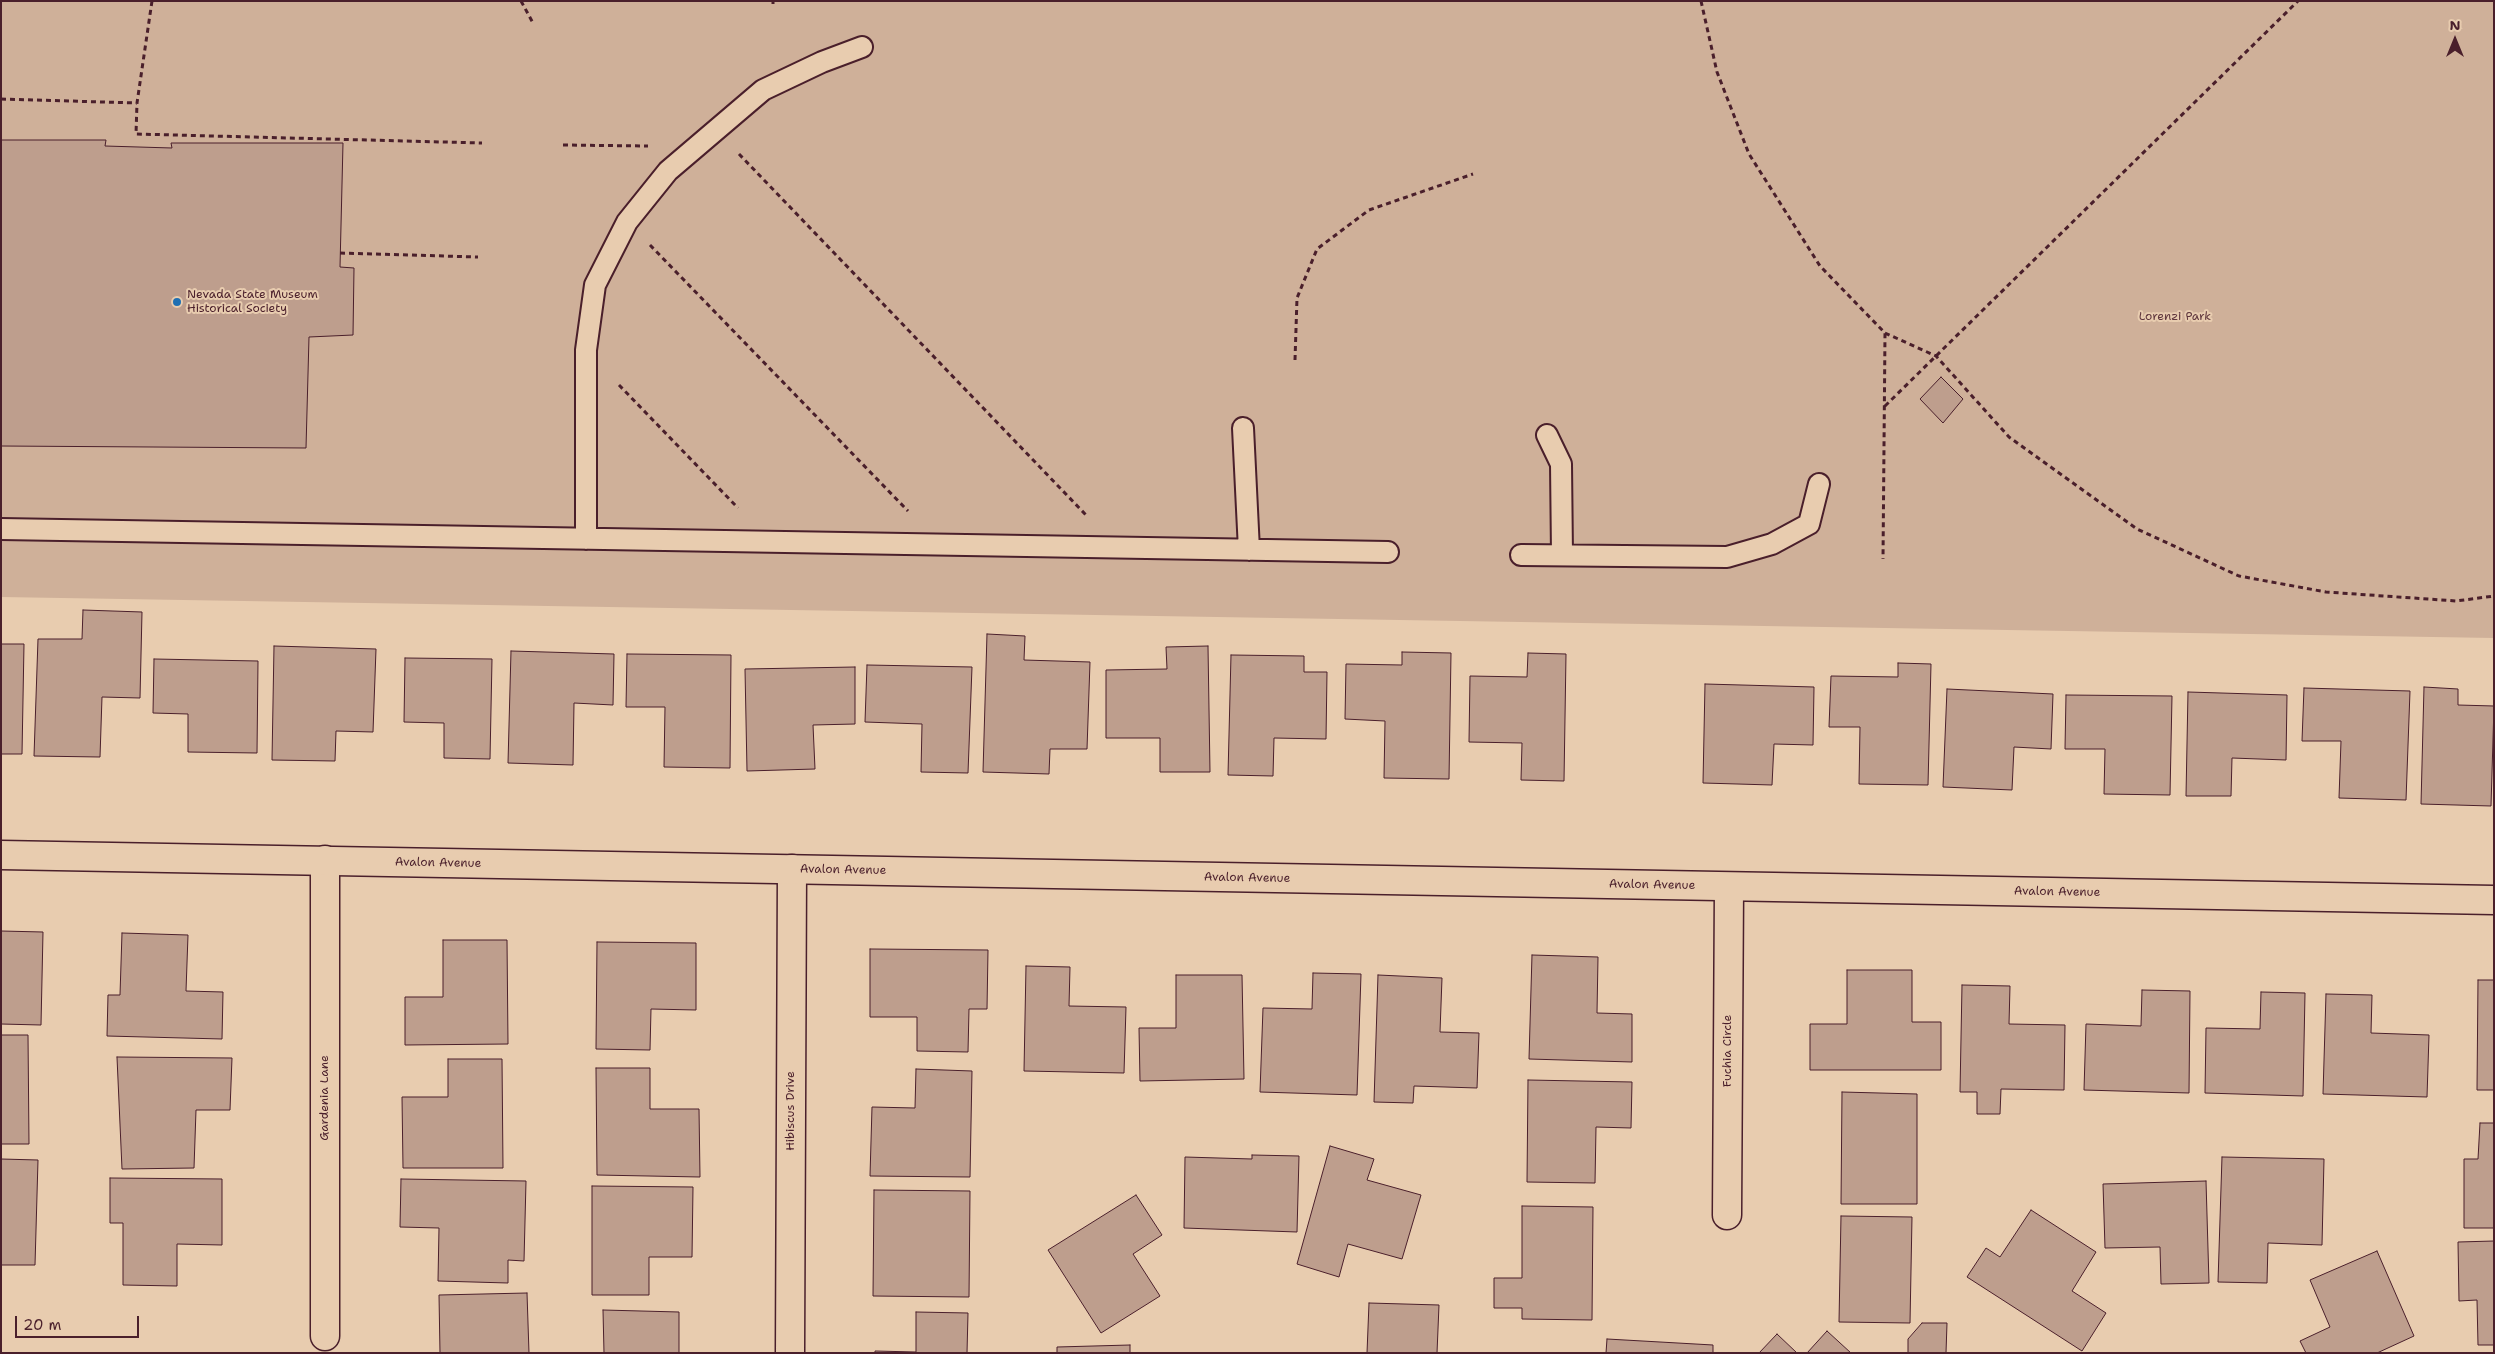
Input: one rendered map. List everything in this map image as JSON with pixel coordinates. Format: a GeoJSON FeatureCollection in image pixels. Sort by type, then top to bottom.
{"type":"FeatureCollection","features":[{"type":"Feature","properties":{"kind":"street","name":"Avalon Avenue"},"geometry":{"type":"LineString","coordinates":[[1,855],[2494,900]]}},
{"type":"Feature","properties":{"kind":"street","name":"Gardenia Lane"},"geometry":{"type":"LineString","coordinates":[[325,860],[325,1336]]}},
{"type":"Feature","properties":{"kind":"street","name":"Hibiscus Drive"},"geometry":{"type":"LineString","coordinates":[[790,1353],[792,869]]}},
{"type":"Feature","properties":{"kind":"street","name":"Fuchia Circle"},"geometry":{"type":"LineString","coordinates":[[1727,1215],[1730,887]]}},
{"type":"Feature","properties":{"kind":"lane"},"geometry":{"type":"LineString","coordinates":[[586,539],[586,350],[595,285],[628,222],[668,171],[763,90],[822,62],[862,48]]}},
{"type":"Feature","properties":{"kind":"lane"},"geometry":{"type":"LineString","coordinates":[[1243,428],[1248,550]]}},
{"type":"Feature","properties":{"kind":"lane"},"geometry":{"type":"LineString","coordinates":[[1547,435],[1561,464],[1562,554]]}},
{"type":"Feature","properties":{"kind":"lane"},"geometry":{"type":"LineString","coordinates":[[1520,554],[1727,557],[1772,544],[1809,524],[1819,484]]}},
{"type":"Feature","properties":{"kind":"lane"},"geometry":{"type":"LineString","coordinates":[[1,529],[1388,552]]}},
{"type":"Feature","properties":{"kind":"path"},"geometry":{"type":"LineString","coordinates":[[152,1],[137,102],[136,134],[482,142]]}},
{"type":"Feature","properties":{"kind":"path"},"geometry":{"type":"LineString","coordinates":[[521,1],[533,23]]}},
{"type":"Feature","properties":{"kind":"path"},"geometry":{"type":"LineString","coordinates":[[1701,1],[1717,72],[1749,154],[1820,266],[1885,333],[1936,356],[2009,437],[2137,529],[2239,576],[2326,592],[2456,601],[2494,596]]}},
{"type":"Feature","properties":{"kind":"path"},"geometry":{"type":"LineString","coordinates":[[1884,406],[2298,1]]}},
{"type":"Feature","properties":{"kind":"path"},"geometry":{"type":"LineString","coordinates":[[1,99],[137,102]]}},
{"type":"Feature","properties":{"kind":"path"},"geometry":{"type":"LineString","coordinates":[[563,145],[649,146],[656,140]]}},
{"type":"Feature","properties":{"kind":"path"},"geometry":{"type":"LineString","coordinates":[[732,147],[1118,548]]}},
{"type":"Feature","properties":{"kind":"path"},"geometry":{"type":"LineString","coordinates":[[1295,360],[1297,298],[1317,249],[1369,210],[1473,174]]}},
{"type":"Feature","properties":{"kind":"path"},"geometry":{"type":"LineString","coordinates":[[628,222],[940,544]]}},
{"type":"Feature","properties":{"kind":"path"},"geometry":{"type":"LineString","coordinates":[[340,253],[478,257]]}},
{"type":"Feature","properties":{"kind":"path"},"geometry":{"type":"LineString","coordinates":[[1883,559],[1885,333]]}},
{"type":"Feature","properties":{"kind":"path"},"geometry":{"type":"LineString","coordinates":[[586,350],[770,541]]}},
{"type":"Feature","properties":{"kind":"green space","name":"Lorenzi Park"},"geometry":{"type":"Polygon","coordinates":[[[1,1],[2494,1],[2494,638],[1,597],[1,1]]]}},
{"type":"Feature","properties":{"kind":"building","name":"Nevada State Museum Historical Society"},"geometry":{"type":"Polygon","coordinates":[[[1,140],[106,140],[105,146],[172,148],[171,143],[343,143],[340,267],[354,268],[353,335],[309,337],[306,448],[1,446],[1,140]]]}},
{"type":"Feature","properties":{"kind":"building"},"geometry":{"type":"Polygon","coordinates":[[[1941,377],[1963,399],[1943,423],[1920,399],[1941,377]]]}},
{"type":"Feature","properties":{"kind":"building"},"geometry":{"type":"Polygon","coordinates":[[[83,610],[142,612],[140,698],[102,697],[100,757],[34,756],[38,639],[82,639],[83,610]]]}},
{"type":"Feature","properties":{"kind":"building"},"geometry":{"type":"Polygon","coordinates":[[[987,634],[1025,636],[1024,660],[1090,662],[1087,749],[1050,749],[1049,774],[983,772],[987,634]]]}},
{"type":"Feature","properties":{"kind":"building"},"geometry":{"type":"Polygon","coordinates":[[[1,644],[24,644],[22,754],[1,754],[1,644]]]}},
{"type":"Feature","properties":{"kind":"building"},"geometry":{"type":"Polygon","coordinates":[[[274,646],[376,649],[373,732],[336,731],[335,761],[272,760],[274,646]]]}},
{"type":"Feature","properties":{"kind":"building"},"geometry":{"type":"Polygon","coordinates":[[[1208,646],[1210,772],[1160,772],[1160,738],[1106,738],[1106,670],[1167,669],[1166,647],[1208,646]]]}},
{"type":"Feature","properties":{"kind":"building"},"geometry":{"type":"Polygon","coordinates":[[[511,651],[614,654],[613,705],[574,703],[573,765],[508,763],[511,651]]]}},
{"type":"Feature","properties":{"kind":"building"},"geometry":{"type":"Polygon","coordinates":[[[1402,652],[1451,653],[1449,779],[1384,778],[1385,721],[1345,719],[1346,664],[1402,665],[1402,652]]]}},
{"type":"Feature","properties":{"kind":"building"},"geometry":{"type":"Polygon","coordinates":[[[1528,653],[1566,654],[1564,781],[1521,780],[1522,743],[1469,742],[1470,676],[1527,677],[1528,653]]]}},
{"type":"Feature","properties":{"kind":"building"},"geometry":{"type":"Polygon","coordinates":[[[627,654],[731,655],[730,768],[664,767],[665,707],[626,707],[627,654]]]}},
{"type":"Feature","properties":{"kind":"building"},"geometry":{"type":"Polygon","coordinates":[[[1231,655],[1304,656],[1304,672],[1327,672],[1326,739],[1274,738],[1273,776],[1228,775],[1231,655]]]}},
{"type":"Feature","properties":{"kind":"building"},"geometry":{"type":"Polygon","coordinates":[[[405,658],[492,659],[490,759],[444,758],[444,723],[404,722],[405,658]]]}},
{"type":"Feature","properties":{"kind":"building"},"geometry":{"type":"Polygon","coordinates":[[[154,659],[258,661],[257,753],[188,752],[188,714],[153,713],[154,659]]]}},
{"type":"Feature","properties":{"kind":"building"},"geometry":{"type":"Polygon","coordinates":[[[1898,663],[1931,664],[1928,785],[1859,784],[1860,727],[1829,727],[1831,676],[1898,677],[1898,663]]]}},
{"type":"Feature","properties":{"kind":"building"},"geometry":{"type":"Polygon","coordinates":[[[867,665],[972,667],[968,773],[921,772],[922,724],[865,722],[867,665]]]}},
{"type":"Feature","properties":{"kind":"building"},"geometry":{"type":"Polygon","coordinates":[[[855,667],[855,724],[813,725],[815,769],[747,771],[745,669],[855,667]]]}},
{"type":"Feature","properties":{"kind":"building"},"geometry":{"type":"Polygon","coordinates":[[[1705,684],[1814,687],[1813,745],[1774,744],[1772,785],[1703,783],[1705,684]]]}},
{"type":"Feature","properties":{"kind":"building"},"geometry":{"type":"Polygon","coordinates":[[[2424,687],[2458,689],[2458,705],[2494,706],[2491,806],[2421,804],[2424,687]]]}},
{"type":"Feature","properties":{"kind":"building"},"geometry":{"type":"Polygon","coordinates":[[[2304,688],[2410,691],[2406,800],[2339,798],[2341,741],[2302,741],[2304,688]]]}},
{"type":"Feature","properties":{"kind":"building"},"geometry":{"type":"Polygon","coordinates":[[[1947,689],[2053,694],[2051,749],[2014,747],[2012,790],[1943,787],[1947,689]]]}},
{"type":"Feature","properties":{"kind":"building"},"geometry":{"type":"Polygon","coordinates":[[[2188,692],[2287,695],[2286,760],[2232,758],[2231,796],[2186,796],[2188,692]]]}},
{"type":"Feature","properties":{"kind":"building"},"geometry":{"type":"Polygon","coordinates":[[[2066,695],[2172,696],[2170,795],[2104,794],[2105,749],[2065,749],[2066,695]]]}},
{"type":"Feature","properties":{"kind":"building"},"geometry":{"type":"Polygon","coordinates":[[[1,931],[43,932],[41,1025],[1,1024],[1,931]]]}},
{"type":"Feature","properties":{"kind":"building"},"geometry":{"type":"Polygon","coordinates":[[[122,933],[188,935],[186,991],[223,992],[222,1039],[107,1036],[108,995],[120,995],[122,933]]]}},
{"type":"Feature","properties":{"kind":"building"},"geometry":{"type":"Polygon","coordinates":[[[443,940],[507,940],[508,1044],[405,1045],[405,997],[443,997],[443,940]]]}},
{"type":"Feature","properties":{"kind":"building"},"geometry":{"type":"Polygon","coordinates":[[[597,942],[696,943],[696,1010],[651,1009],[650,1050],[596,1049],[597,942]]]}},
{"type":"Feature","properties":{"kind":"building"},"geometry":{"type":"Polygon","coordinates":[[[870,949],[988,950],[987,1009],[969,1009],[968,1052],[917,1051],[917,1017],[870,1017],[870,949]]]}},
{"type":"Feature","properties":{"kind":"building"},"geometry":{"type":"Polygon","coordinates":[[[1532,955],[1598,957],[1597,1013],[1632,1014],[1632,1062],[1529,1059],[1532,955]]]}},
{"type":"Feature","properties":{"kind":"building"},"geometry":{"type":"Polygon","coordinates":[[[1026,966],[1070,967],[1069,1006],[1126,1007],[1124,1073],[1024,1071],[1026,966]]]}},
{"type":"Feature","properties":{"kind":"building"},"geometry":{"type":"Polygon","coordinates":[[[1847,970],[1912,970],[1912,1022],[1941,1022],[1941,1070],[1810,1070],[1810,1024],[1847,1024],[1847,970]]]}},
{"type":"Feature","properties":{"kind":"building"},"geometry":{"type":"Polygon","coordinates":[[[1313,973],[1361,974],[1357,1095],[1260,1092],[1263,1008],[1312,1009],[1313,973]]]}},
{"type":"Feature","properties":{"kind":"building"},"geometry":{"type":"Polygon","coordinates":[[[1176,975],[1242,975],[1244,1079],[1140,1081],[1139,1028],[1176,1028],[1176,975]]]}},
{"type":"Feature","properties":{"kind":"building"},"geometry":{"type":"Polygon","coordinates":[[[1378,975],[1442,978],[1440,1032],[1479,1033],[1477,1088],[1414,1086],[1413,1103],[1374,1102],[1378,975]]]}},
{"type":"Feature","properties":{"kind":"building"},"geometry":{"type":"Polygon","coordinates":[[[2478,980],[2494,980],[2494,1090],[2477,1090],[2478,980]]]}},
{"type":"Feature","properties":{"kind":"building"},"geometry":{"type":"Polygon","coordinates":[[[1962,985],[2010,986],[2009,1024],[2065,1025],[2064,1090],[2001,1089],[2000,1114],[1977,1114],[1977,1092],[1960,1092],[1962,985]]]}},
{"type":"Feature","properties":{"kind":"building"},"geometry":{"type":"Polygon","coordinates":[[[2142,990],[2190,991],[2189,1093],[2084,1090],[2086,1024],[2141,1026],[2142,990]]]}},
{"type":"Feature","properties":{"kind":"building"},"geometry":{"type":"Polygon","coordinates":[[[2261,992],[2305,993],[2303,1096],[2205,1093],[2206,1028],[2260,1029],[2261,992]]]}},
{"type":"Feature","properties":{"kind":"building"},"geometry":{"type":"Polygon","coordinates":[[[2326,994],[2372,995],[2371,1033],[2429,1035],[2427,1097],[2323,1094],[2326,994]]]}},
{"type":"Feature","properties":{"kind":"building"},"geometry":{"type":"Polygon","coordinates":[[[1,1035],[28,1035],[29,1144],[1,1144],[1,1035]]]}},
{"type":"Feature","properties":{"kind":"building"},"geometry":{"type":"Polygon","coordinates":[[[117,1057],[232,1058],[230,1110],[196,1110],[194,1168],[122,1169],[117,1057]]]}},
{"type":"Feature","properties":{"kind":"building"},"geometry":{"type":"Polygon","coordinates":[[[448,1059],[502,1059],[503,1168],[403,1168],[402,1097],[448,1097],[448,1059]]]}},
{"type":"Feature","properties":{"kind":"building"},"geometry":{"type":"Polygon","coordinates":[[[596,1068],[650,1068],[650,1109],[699,1109],[700,1177],[597,1175],[596,1068]]]}},
{"type":"Feature","properties":{"kind":"building"},"geometry":{"type":"Polygon","coordinates":[[[916,1069],[972,1071],[970,1177],[870,1176],[872,1107],[915,1108],[916,1069]]]}},
{"type":"Feature","properties":{"kind":"building"},"geometry":{"type":"Polygon","coordinates":[[[1528,1080],[1632,1082],[1631,1128],[1596,1127],[1595,1183],[1527,1182],[1528,1080]]]}},
{"type":"Feature","properties":{"kind":"building"},"geometry":{"type":"Polygon","coordinates":[[[1842,1092],[1917,1094],[1917,1204],[1841,1204],[1842,1092]]]}},
{"type":"Feature","properties":{"kind":"building"},"geometry":{"type":"Polygon","coordinates":[[[2480,1123],[2494,1123],[2494,1228],[2464,1228],[2464,1159],[2478,1159],[2480,1123]]]}},
{"type":"Feature","properties":{"kind":"building"},"geometry":{"type":"Polygon","coordinates":[[[1330,1146],[1374,1159],[1367,1180],[1421,1195],[1402,1259],[1348,1244],[1339,1277],[1297,1264],[1330,1146]]]}},
{"type":"Feature","properties":{"kind":"building"},"geometry":{"type":"Polygon","coordinates":[[[1252,1155],[1299,1156],[1297,1232],[1184,1228],[1185,1157],[1252,1159],[1252,1155]]]}},
{"type":"Feature","properties":{"kind":"building"},"geometry":{"type":"Polygon","coordinates":[[[2222,1157],[2324,1159],[2322,1245],[2268,1243],[2267,1283],[2218,1282],[2222,1157]]]}},
{"type":"Feature","properties":{"kind":"building"},"geometry":{"type":"Polygon","coordinates":[[[1,1159],[38,1160],[35,1265],[1,1265],[1,1159]]]}},
{"type":"Feature","properties":{"kind":"building"},"geometry":{"type":"Polygon","coordinates":[[[110,1178],[222,1179],[222,1245],[177,1244],[177,1286],[123,1285],[123,1223],[110,1223],[110,1178]]]}},
{"type":"Feature","properties":{"kind":"building"},"geometry":{"type":"Polygon","coordinates":[[[401,1179],[526,1181],[524,1261],[508,1260],[508,1283],[438,1281],[439,1228],[400,1227],[401,1179]]]}},
{"type":"Feature","properties":{"kind":"building"},"geometry":{"type":"Polygon","coordinates":[[[2206,1181],[2209,1283],[2161,1284],[2160,1247],[2105,1248],[2103,1184],[2206,1181]]]}},
{"type":"Feature","properties":{"kind":"building"},"geometry":{"type":"Polygon","coordinates":[[[592,1186],[693,1187],[692,1257],[649,1257],[649,1295],[592,1295],[592,1186]]]}},
{"type":"Feature","properties":{"kind":"building"},"geometry":{"type":"Polygon","coordinates":[[[874,1190],[970,1191],[969,1297],[873,1296],[874,1190]]]}},
{"type":"Feature","properties":{"kind":"building"},"geometry":{"type":"Polygon","coordinates":[[[1136,1195],[1162,1235],[1133,1254],[1160,1296],[1101,1333],[1048,1250],[1136,1195]]]}},
{"type":"Feature","properties":{"kind":"building"},"geometry":{"type":"Polygon","coordinates":[[[1522,1206],[1593,1207],[1592,1320],[1522,1319],[1522,1308],[1494,1308],[1494,1278],[1522,1278],[1522,1206]]]}},
{"type":"Feature","properties":{"kind":"building"},"geometry":{"type":"Polygon","coordinates":[[[2031,1210],[2096,1252],[2072,1291],[2106,1313],[2082,1351],[1967,1277],[1986,1248],[2000,1257],[2031,1210]]]}},
{"type":"Feature","properties":{"kind":"building"},"geometry":{"type":"Polygon","coordinates":[[[1841,1216],[1912,1217],[1910,1323],[1839,1322],[1841,1216]]]}},
{"type":"Feature","properties":{"kind":"building"},"geometry":{"type":"Polygon","coordinates":[[[2494,1241],[2494,1345],[2478,1345],[2477,1300],[2459,1301],[2458,1242],[2494,1241]]]}},
{"type":"Feature","properties":{"kind":"building"},"geometry":{"type":"Polygon","coordinates":[[[2377,1251],[2414,1336],[2377,1353],[2306,1353],[2300,1341],[2330,1327],[2310,1280],[2377,1251]]]}},
{"type":"Feature","properties":{"kind":"building"},"geometry":{"type":"Polygon","coordinates":[[[527,1293],[529,1353],[440,1353],[439,1295],[527,1293]]]}},
{"type":"Feature","properties":{"kind":"building"},"geometry":{"type":"Polygon","coordinates":[[[1369,1303],[1439,1305],[1437,1353],[1367,1353],[1369,1303]]]}},
{"type":"Feature","properties":{"kind":"building"},"geometry":{"type":"Polygon","coordinates":[[[603,1310],[679,1312],[679,1353],[604,1353],[603,1310]]]}},
{"type":"Feature","properties":{"kind":"building"},"geometry":{"type":"Polygon","coordinates":[[[916,1312],[968,1313],[967,1353],[875,1353],[875,1351],[916,1352],[916,1312]]]}},
{"type":"Feature","properties":{"kind":"building"},"geometry":{"type":"Polygon","coordinates":[[[1922,1323],[1947,1323],[1946,1353],[1908,1353],[1908,1339],[1922,1323]]]}},
{"type":"Feature","properties":{"kind":"building"},"geometry":{"type":"Polygon","coordinates":[[[1827,1331],[1851,1353],[1807,1353],[1827,1331]]]}},
{"type":"Feature","properties":{"kind":"building"},"geometry":{"type":"Polygon","coordinates":[[[1777,1334],[1797,1353],[1759,1353],[1777,1334]]]}},
{"type":"Feature","properties":{"kind":"building"},"geometry":{"type":"Polygon","coordinates":[[[1607,1339],[1713,1345],[1713,1353],[1606,1353],[1607,1339]]]}},
{"type":"Feature","properties":{"kind":"building"},"geometry":{"type":"Polygon","coordinates":[[[1130,1345],[1130,1353],[1057,1353],[1057,1347],[1130,1345]]]}},
{"type":"Feature","properties":{"kind":"place","name":"Nevada State Museum Historical Society"},"geometry":{"type":"Point","coordinates":[177,302]}}]}
